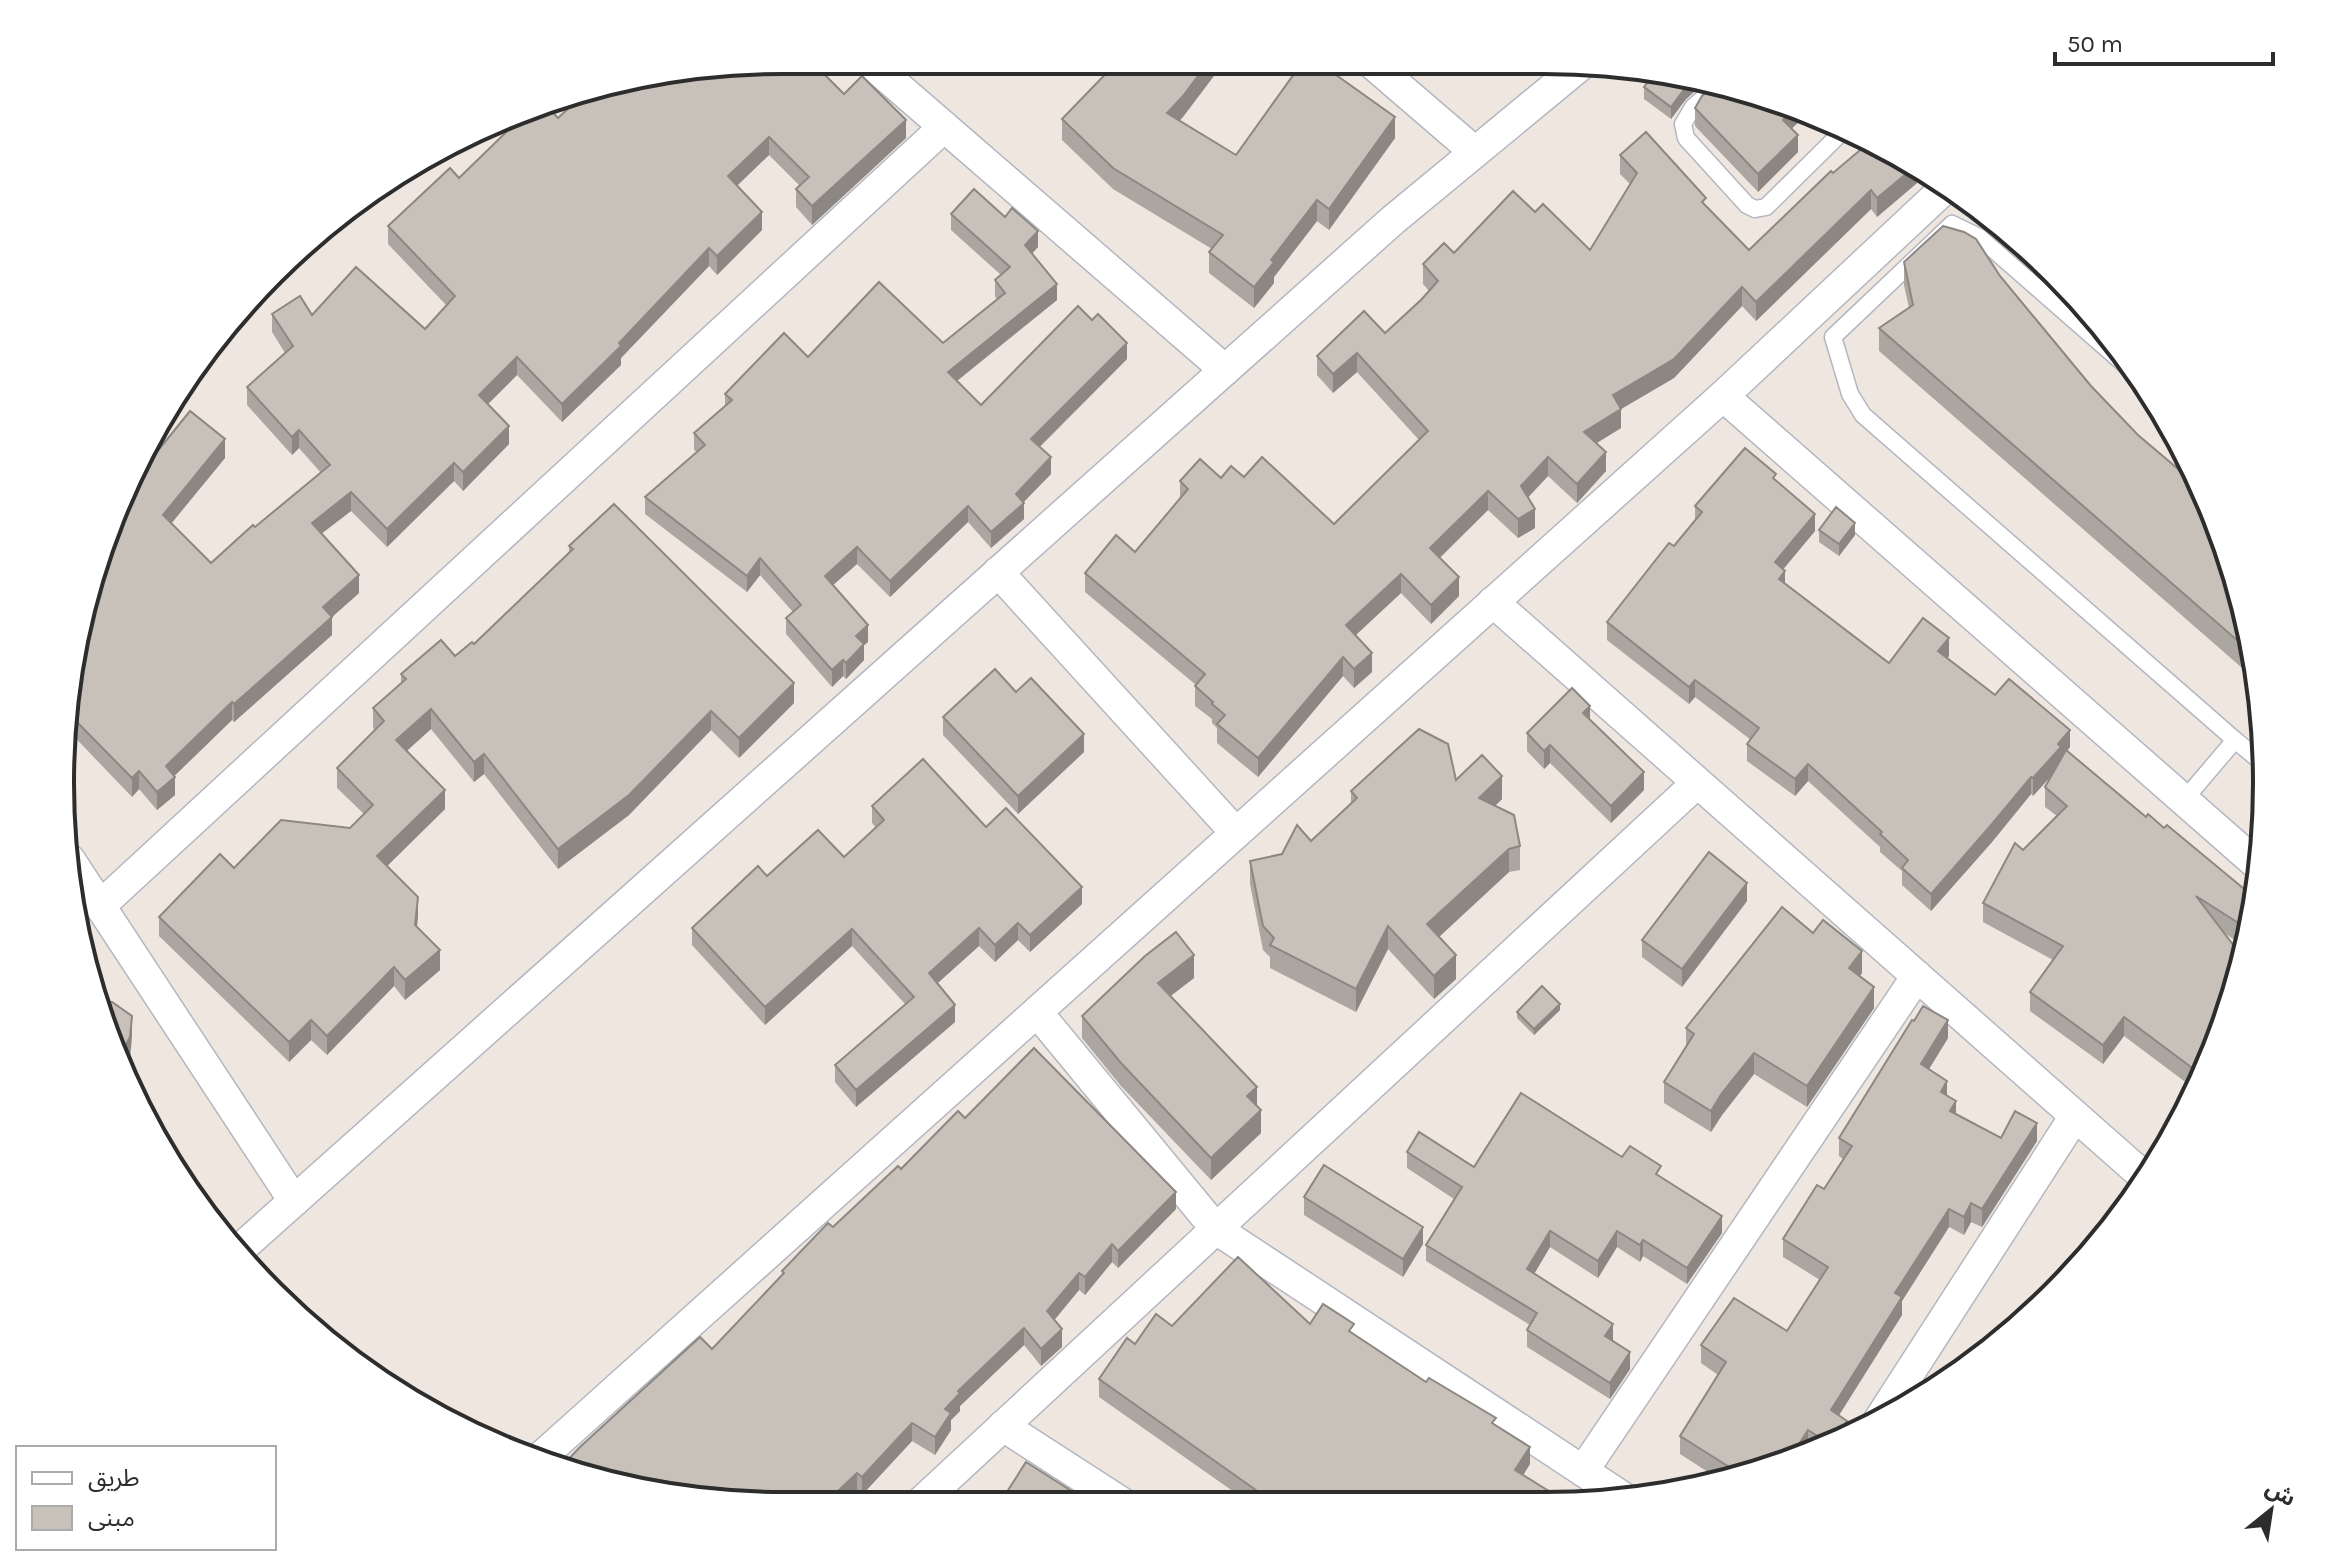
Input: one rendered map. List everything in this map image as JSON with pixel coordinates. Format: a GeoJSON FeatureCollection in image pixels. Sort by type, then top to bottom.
{"type":"FeatureCollection","features":[{"type":"Feature","properties":{"kind":"street"},"geometry":{"type":"LineString","coordinates":[[883,74],[1225,370]]}},
{"type":"Feature","properties":{"kind":"street"},"geometry":{"type":"LineString","coordinates":[[1384,74],[1475,152]]}},
{"type":"Feature","properties":{"kind":"street"},"geometry":{"type":"LineString","coordinates":[[245,1244],[1393,220],[1569,75]]}},
{"type":"Feature","properties":{"kind":"street"},"geometry":{"type":"LineString","coordinates":[[100,906],[944,127]]}},
{"type":"Feature","properties":{"kind":"street"},"geometry":{"type":"LineString","coordinates":[[548,1451],[1723,396],[1939,194]]}},
{"type":"Feature","properties":{"kind":"street"},"geometry":{"type":"LineString","coordinates":[[1723,396],[2249,857]]}},
{"type":"Feature","properties":{"kind":"street"},"geometry":{"type":"LineString","coordinates":[[998,572],[1236,833]]}},
{"type":"Feature","properties":{"kind":"street"},"geometry":{"type":"LineString","coordinates":[[1493,602],[2138,1171]]}},
{"type":"Feature","properties":{"kind":"street"},"geometry":{"type":"LineString","coordinates":[[932,1492],[1697,783]]}},
{"type":"Feature","properties":{"kind":"street"},"geometry":{"type":"LineString","coordinates":[[80,875],[294,1201]]}},
{"type":"Feature","properties":{"kind":"street"},"geometry":{"type":"LineString","coordinates":[[1583,1471],[1917,976]]}},
{"type":"Feature","properties":{"kind":"street"},"geometry":{"type":"LineString","coordinates":[[1037,1012],[1216,1229],[1609,1488]]}},
{"type":"Feature","properties":{"kind":"street"},"geometry":{"type":"LineString","coordinates":[[1892,1401],[2075,1116]]}},
{"type":"Feature","properties":{"kind":"street"},"geometry":{"type":"LineString","coordinates":[[1003,1426],[1105,1492]]}},
{"type":"Feature","properties":{"kind":"lane"},"geometry":{"type":"LineString","coordinates":[[1709,94],[1693,107],[1683,124],[1686,138],[1747,205],[1755,209],[1766,207],[1836,137]]}},
{"type":"Feature","properties":{"kind":"lane"},"geometry":{"type":"LineString","coordinates":[[2088,329],[1979,237],[1952,224],[1833,337],[1850,394],[1863,415],[2252,754]]}},
{"type":"Feature","properties":{"kind":"lane"},"geometry":{"type":"LineString","coordinates":[[2184,800],[2235,740]]}},
{"type":"Feature","properties":{"kind":"building"},"geometry":{"type":"Polygon","coordinates":[[[824,74],[844,94],[862,76],[906,120],[812,206],[796,189],[809,177],[769,137],[728,176],[762,212],[717,256],[709,248],[619,343],[621,346],[562,404],[517,357],[479,395],[509,426],[463,472],[454,463],[387,529],[351,492],[312,523],[359,575],[323,607],[332,617],[234,704],[232,702],[166,766],[175,777],[157,792],[139,771],[132,778],[77,722],[80,690],[98,599],[128,512],[155,455],[190,411],[225,439],[163,515],[211,563],[253,525],[255,527],[330,465],[299,430],[292,437],[247,387],[293,346],[272,314],[300,296],[312,315],[356,267],[425,329],[455,296],[388,226],[450,168],[459,178],[509,129],[553,113],[558,118],[569,107],[599,98],[690,80],[824,74]]]}},
{"type":"Feature","properties":{"kind":"building"},"geometry":{"type":"Polygon","coordinates":[[[1105,74],[1200,74],[1167,113],[1236,155],[1294,74],[1335,74],[1395,117],[1329,209],[1317,200],[1254,287],[1209,252],[1223,235],[1113,168],[1062,119],[1105,74]]]}},
{"type":"Feature","properties":{"kind":"building"},"geometry":{"type":"Polygon","coordinates":[[[1648,82],[1685,89],[1671,107],[1644,87],[1648,82]]]}},
{"type":"Feature","properties":{"kind":"building"},"geometry":{"type":"Polygon","coordinates":[[[1705,93],[1728,98],[1786,117],[1783,120],[1798,135],[1758,174],[1695,108],[1705,93]]]}},
{"type":"Feature","properties":{"kind":"building"},"geometry":{"type":"Polygon","coordinates":[[[1646,132],[1706,198],[1702,202],[1749,250],[1831,171],[1833,173],[1862,149],[1906,174],[1877,198],[1871,190],[1756,302],[1742,287],[1674,359],[1613,395],[1621,409],[1584,432],[1606,452],[1577,484],[1548,457],[1521,486],[1535,509],[1518,519],[1488,491],[1430,548],[1459,577],[1431,605],[1401,574],[1346,625],[1372,653],[1354,669],[1343,657],[1258,758],[1217,724],[1225,715],[1195,686],[1205,674],[1085,573],[1116,535],[1135,552],[1188,489],[1180,481],[1200,459],[1221,478],[1231,466],[1244,477],[1262,457],[1334,524],[1428,431],[1357,353],[1333,374],[1317,356],[1364,311],[1385,333],[1438,281],[1423,264],[1444,243],[1454,253],[1513,191],[1535,212],[1543,204],[1590,250],[1637,173],[1620,155],[1646,132]]]}},
{"type":"Feature","properties":{"kind":"building"},"geometry":{"type":"Polygon","coordinates":[[[974,189],[1005,217],[1012,208],[1038,231],[1025,245],[1057,284],[948,372],[981,405],[1078,306],[1092,320],[1098,314],[1127,343],[1031,439],[1051,457],[1016,494],[1024,503],[991,532],[968,506],[890,581],[857,547],[825,576],[868,625],[856,636],[864,644],[846,663],[843,660],[832,670],[786,618],[801,605],[760,558],[747,576],[645,497],[705,445],[694,433],[732,400],[725,394],[784,333],[808,357],[879,282],[943,343],[1005,293],[995,280],[1010,267],[951,214],[974,189]]]}},
{"type":"Feature","properties":{"kind":"building"},"geometry":{"type":"Polygon","coordinates":[[[1943,226],[1976,239],[2000,276],[2091,386],[2138,435],[2181,472],[2215,555],[2238,641],[1879,328],[1913,305],[1904,262],[1943,226]]]}},
{"type":"Feature","properties":{"kind":"building"},"geometry":{"type":"Polygon","coordinates":[[[1745,448],[1776,474],[1773,478],[1815,514],[1775,562],[1785,571],[1779,579],[1889,663],[1923,618],[1949,638],[1938,651],[1995,695],[2009,679],[2070,730],[2058,744],[2061,747],[2031,777],[1931,894],[1902,868],[1908,860],[1880,834],[1882,832],[1808,764],[1795,779],[1747,744],[1759,728],[1695,680],[1689,687],[1607,622],[1669,543],[1674,546],[1702,512],[1695,506],[1745,448]]]}},
{"type":"Feature","properties":{"kind":"building"},"geometry":{"type":"Polygon","coordinates":[[[614,504],[794,683],[739,738],[711,711],[629,795],[558,849],[484,754],[474,762],[431,709],[396,740],[445,790],[377,856],[418,897],[415,925],[440,950],[405,980],[394,967],[327,1036],[311,1020],[289,1042],[159,917],[220,854],[234,868],[281,820],[350,828],[373,805],[337,768],[384,721],[373,708],[406,679],[401,674],[441,640],[455,656],[472,642],[474,644],[573,549],[569,546],[614,504]]]}},
{"type":"Feature","properties":{"kind":"building"},"geometry":{"type":"Polygon","coordinates":[[[1836,507],[1855,523],[1839,544],[1819,530],[1836,507]]]}},
{"type":"Feature","properties":{"kind":"building"},"geometry":{"type":"Polygon","coordinates":[[[995,669],[1016,692],[1031,678],[1084,734],[1018,796],[943,717],[995,669]]]}},
{"type":"Feature","properties":{"kind":"building"},"geometry":{"type":"Polygon","coordinates":[[[1572,688],[1590,706],[1583,713],[1644,772],[1611,806],[1550,745],[1544,751],[1527,733],[1572,688]]]}},
{"type":"Feature","properties":{"kind":"building"},"geometry":{"type":"Polygon","coordinates":[[[1419,729],[1448,744],[1456,780],[1482,755],[1502,776],[1479,798],[1514,815],[1520,846],[1509,849],[1427,924],[1456,955],[1434,976],[1388,926],[1356,989],[1270,945],[1274,938],[1263,926],[1250,861],[1282,854],[1297,825],[1311,841],[1357,798],[1351,791],[1419,729]]]}},
{"type":"Feature","properties":{"kind":"building"},"geometry":{"type":"Polygon","coordinates":[[[2066,750],[2146,817],[2148,814],[2164,828],[2167,825],[2245,889],[2239,923],[2196,896],[2234,946],[2215,1011],[2193,1068],[2124,1017],[2103,1045],[2030,992],[2063,946],[1983,903],[2015,843],[2023,850],[2067,806],[2045,787],[2066,750]]]}},
{"type":"Feature","properties":{"kind":"building"},"geometry":{"type":"Polygon","coordinates":[[[923,759],[986,827],[1006,808],[1082,887],[1030,935],[1018,923],[995,945],[979,928],[929,973],[955,1005],[856,1090],[835,1065],[914,997],[852,929],[765,1007],[692,928],[758,866],[767,876],[818,830],[844,857],[884,820],[872,806],[923,759]]]}},
{"type":"Feature","properties":{"kind":"building"},"geometry":{"type":"Polygon","coordinates":[[[1709,852],[1747,883],[1682,969],[1642,940],[1709,852]]]}},
{"type":"Feature","properties":{"kind":"building"},"geometry":{"type":"Polygon","coordinates":[[[1782,907],[1813,933],[1823,920],[1862,951],[1849,968],[1874,987],[1807,1086],[1754,1053],[1711,1111],[1664,1082],[1694,1034],[1686,1028],[1782,907]]]}},
{"type":"Feature","properties":{"kind":"building"},"geometry":{"type":"Polygon","coordinates":[[[1176,932],[1194,955],[1158,983],[1257,1087],[1247,1096],[1261,1110],[1211,1158],[1121,1063],[1082,1016],[1145,956],[1176,932]]]}},
{"type":"Feature","properties":{"kind":"building"},"geometry":{"type":"Polygon","coordinates":[[[1542,986],[1560,1004],[1534,1029],[1517,1012],[1542,986]]]}},
{"type":"Feature","properties":{"kind":"building"},"geometry":{"type":"Polygon","coordinates":[[[109,1002],[132,1016],[130,1037],[125,1046],[109,1002]]]}},
{"type":"Feature","properties":{"kind":"building"},"geometry":{"type":"Polygon","coordinates":[[[1923,1006],[1948,1020],[1921,1064],[1947,1081],[1941,1092],[1956,1101],[1950,1111],[2001,1138],[2015,1111],[2037,1123],[1982,1209],[1971,1203],[1964,1217],[1949,1209],[1895,1293],[1902,1297],[1831,1410],[1847,1421],[1845,1425],[1818,1436],[1808,1430],[1799,1444],[1730,1467],[1680,1436],[1726,1362],[1701,1345],[1734,1298],[1787,1331],[1828,1267],[1783,1239],[1817,1185],[1824,1189],[1852,1146],[1839,1138],[1923,1006]]]}},
{"type":"Feature","properties":{"kind":"building"},"geometry":{"type":"Polygon","coordinates":[[[1034,1048],[1176,1192],[1118,1251],[1112,1244],[1085,1277],[1079,1273],[1047,1311],[1062,1329],[1041,1349],[1024,1328],[958,1391],[960,1393],[945,1409],[951,1413],[935,1437],[912,1423],[862,1477],[857,1473],[837,1492],[690,1486],[599,1468],[569,1458],[700,1337],[712,1349],[828,1223],[833,1227],[898,1166],[901,1169],[958,1111],[965,1118],[1034,1048]]]}},
{"type":"Feature","properties":{"kind":"building"},"geometry":{"type":"Polygon","coordinates":[[[1521,1093],[1622,1157],[1630,1146],[1661,1166],[1656,1174],[1722,1216],[1687,1268],[1643,1240],[1640,1245],[1617,1231],[1598,1261],[1550,1231],[1527,1269],[1613,1324],[1605,1336],[1630,1352],[1610,1383],[1527,1330],[1537,1313],[1426,1245],[1462,1187],[1407,1152],[1419,1132],[1474,1167],[1521,1093]]]}},
{"type":"Feature","properties":{"kind":"building"},"geometry":{"type":"Polygon","coordinates":[[[1324,1165],[1423,1227],[1403,1259],[1304,1197],[1324,1165]]]}},
{"type":"Feature","properties":{"kind":"building"},"geometry":{"type":"Polygon","coordinates":[[[1238,1257],[1310,1324],[1323,1304],[1354,1324],[1349,1331],[1426,1382],[1429,1378],[1496,1418],[1492,1423],[1530,1447],[1515,1470],[1550,1492],[1259,1492],[1099,1379],[1127,1338],[1135,1344],[1156,1314],[1172,1326],[1238,1257]]]}},
{"type":"Feature","properties":{"kind":"building"},"geometry":{"type":"Polygon","coordinates":[[[1026,1462],[1073,1492],[1007,1492],[1026,1462]]]}}]}
